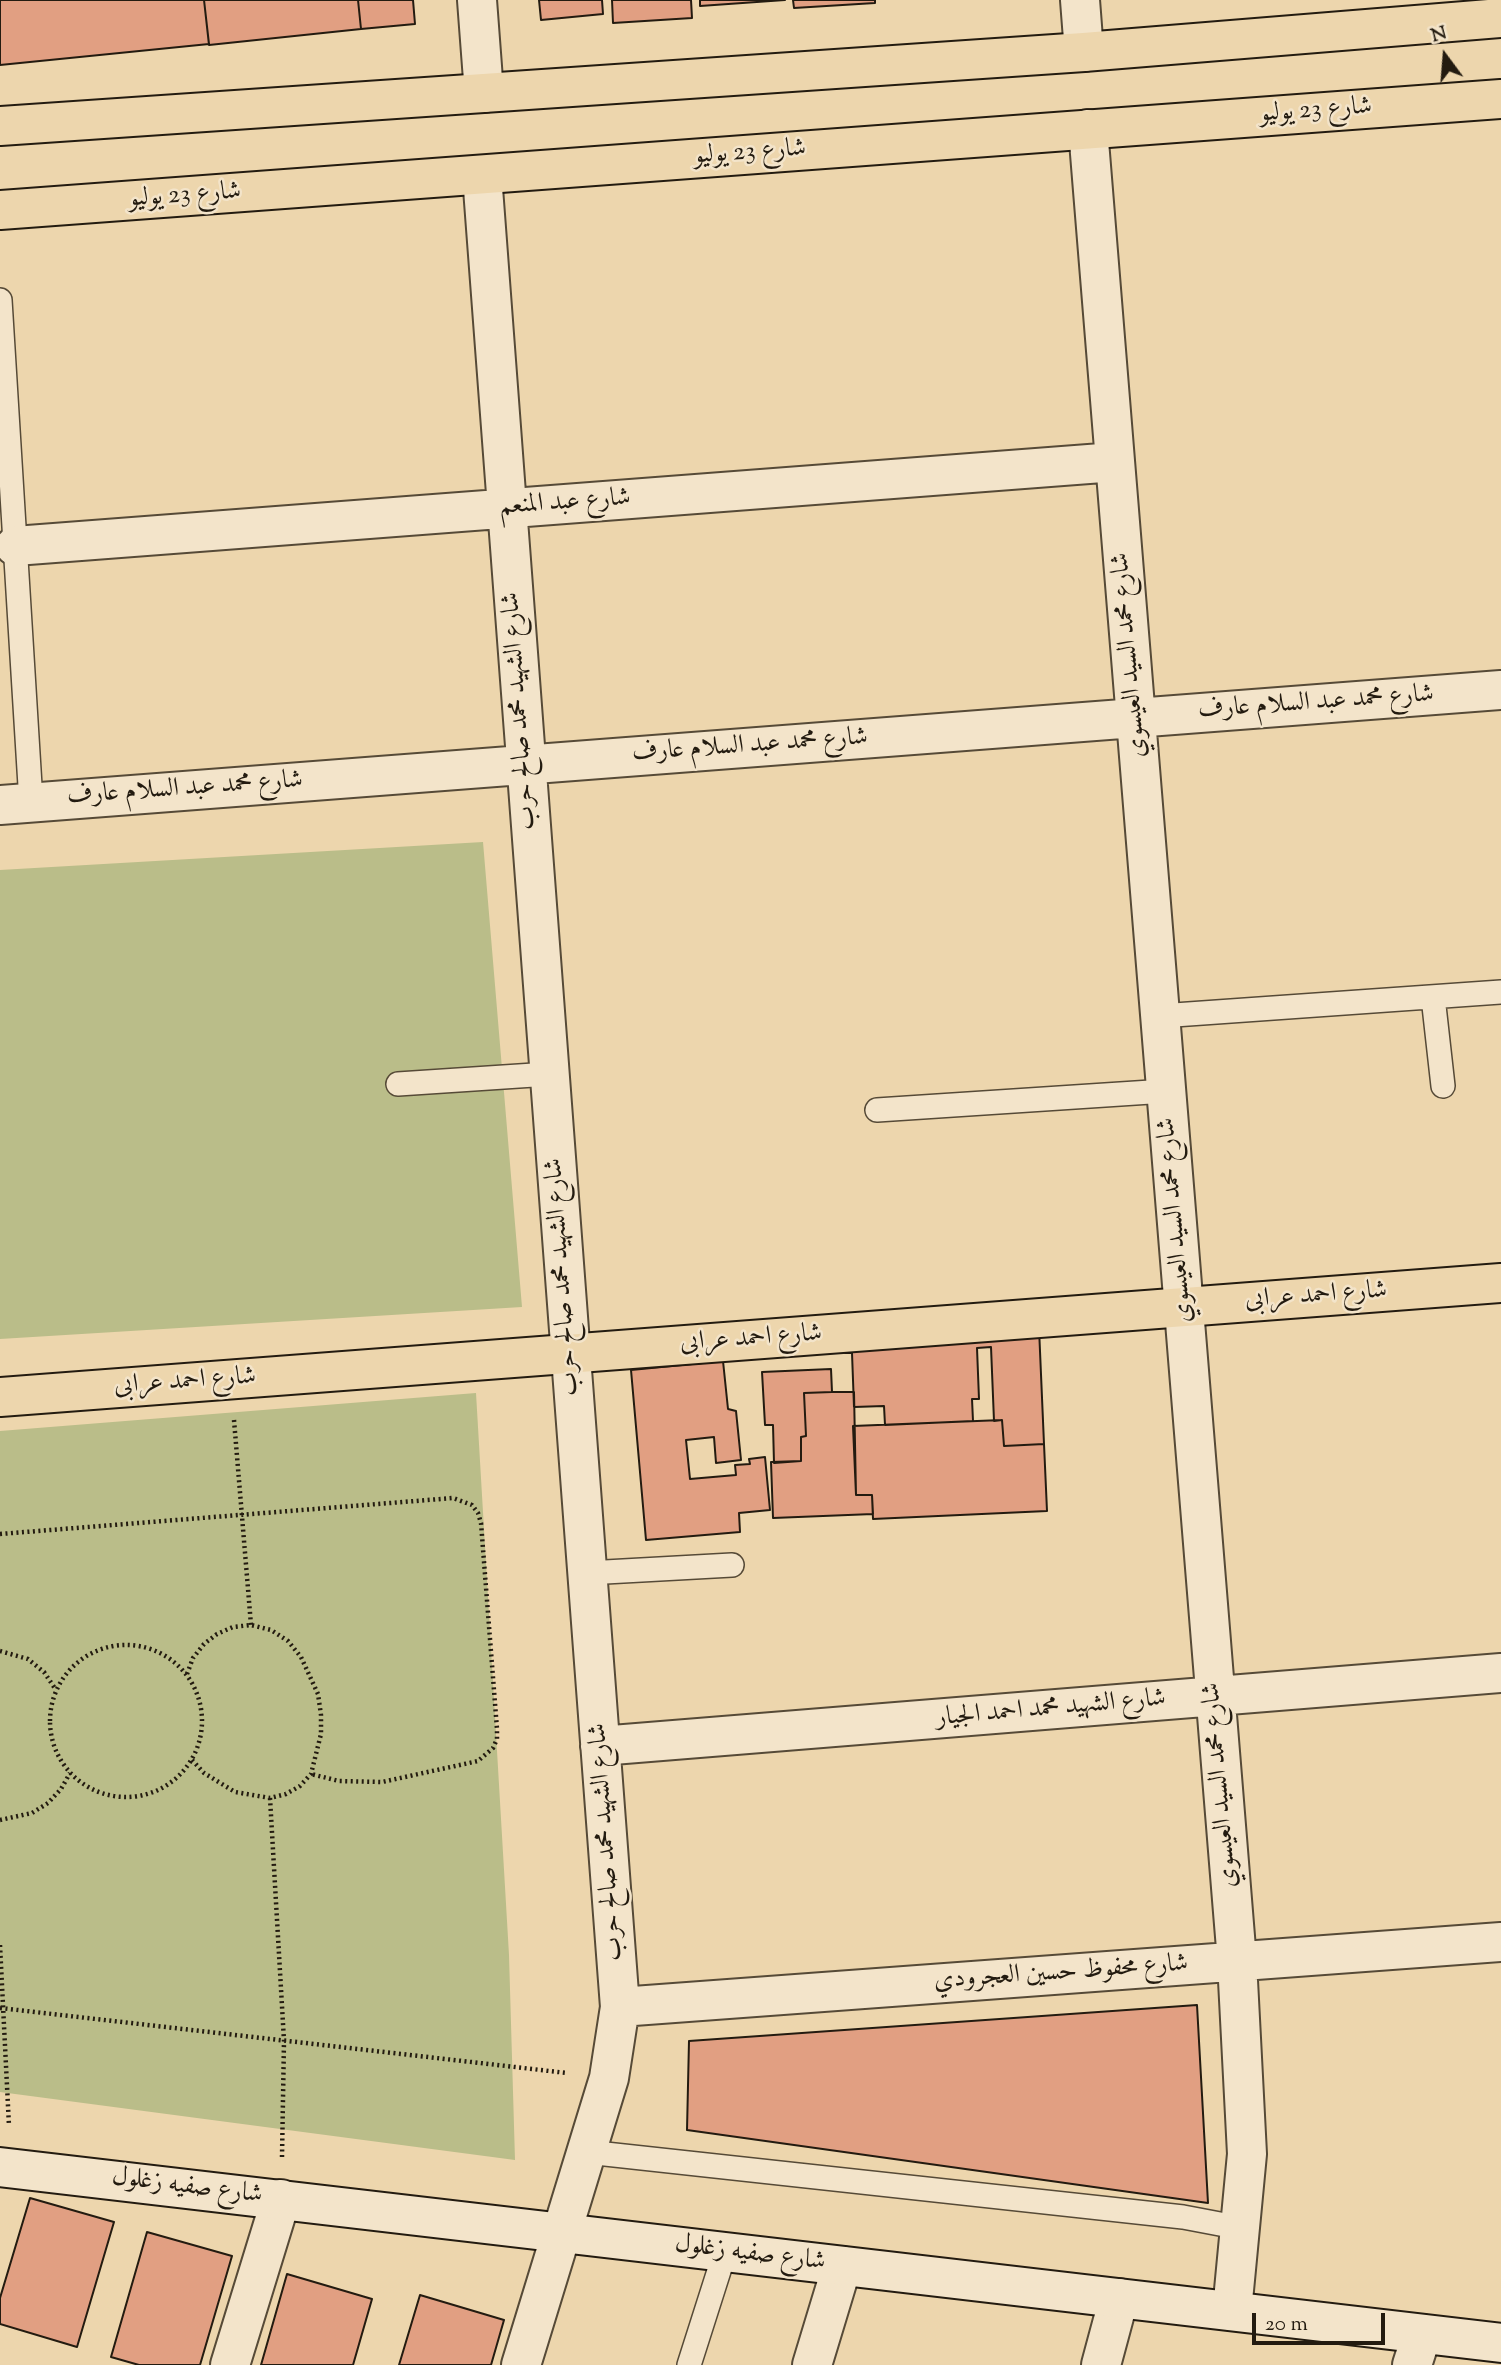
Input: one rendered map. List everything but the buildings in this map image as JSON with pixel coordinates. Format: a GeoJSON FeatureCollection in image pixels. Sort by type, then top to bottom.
{"type":"FeatureCollection","features":[{"type":"Feature","properties":{"kind":"main road"},"geometry":{"type":"LineString","coordinates":[[0,126],[1084,52],[1501,18]]}},
{"type":"Feature","properties":{"kind":"main road","name":"شارع 23 يوليو"},"geometry":{"type":"LineString","coordinates":[[0,211],[1501,99]]}},
{"type":"Feature","properties":{"kind":"main road","name":"شارع احمد عرابى"},"geometry":{"type":"LineString","coordinates":[[0,1397],[1501,1283]]}},
{"type":"Feature","properties":{"kind":"street"},"geometry":{"type":"LineString","coordinates":[[477,0],[484,93]]}},
{"type":"Feature","properties":{"kind":"street"},"geometry":{"type":"LineString","coordinates":[[1080,0],[1084,52]]}},
{"type":"Feature","properties":{"kind":"street","name":"شارع محمد السيد العيسوي"},"geometry":{"type":"LineString","coordinates":[[1088,128],[1237,1961],[1247,2154],[1232,2311]]}},
{"type":"Feature","properties":{"kind":"street","name":"شارع الشهيد محمد صالح حرب"},"geometry":{"type":"LineString","coordinates":[[482,175],[620,2007],[609,2078],[521,2365]]}},
{"type":"Feature","properties":{"kind":"street","name":"شارع عبد المنعم"},"geometry":{"type":"LineString","coordinates":[[15,546],[1115,462]]}},
{"type":"Feature","properties":{"kind":"street","name":"شارع محمد عبد السلام عارف"},"geometry":{"type":"LineString","coordinates":[[15,803],[1501,690]]}},
{"type":"Feature","properties":{"kind":"street","name":"شارع الشهيد محمد احمد الجيار"},"geometry":{"type":"LineString","coordinates":[[600,1746],[1501,1673]]}},
{"type":"Feature","properties":{"kind":"street","name":"شارع محفوظ حسين العجرودي"},"geometry":{"type":"LineString","coordinates":[[620,2007],[1501,1942]]}},
{"type":"Feature","properties":{"kind":"street","name":"شارع صفيه زغلول"},"geometry":{"type":"LineString","coordinates":[[5,2167],[1232,2311],[1417,2349],[1501,2343]]}},
{"type":"Feature","properties":{"kind":"street"},"geometry":{"type":"LineString","coordinates":[[230,2365],[281,2199]]}},
{"type":"Feature","properties":{"kind":"street"},"geometry":{"type":"LineString","coordinates":[[812,2365],[842,2266]]}},
{"type":"Feature","properties":{"kind":"street"},"geometry":{"type":"LineString","coordinates":[[1101,2365],[1119,2298]]}},
{"type":"Feature","properties":{"kind":"lane"},"geometry":{"type":"LineString","coordinates":[[0,300],[15,546],[15,803]]}},
{"type":"Feature","properties":{"kind":"lane"},"geometry":{"type":"LineString","coordinates":[[1160,1016],[1501,992]]}},
{"type":"Feature","properties":{"kind":"lane"},"geometry":{"type":"LineString","coordinates":[[1433,997],[1443,1086]]}},
{"type":"Feature","properties":{"kind":"lane"},"geometry":{"type":"LineString","coordinates":[[398,1084],[548,1074]]}},
{"type":"Feature","properties":{"kind":"lane"},"geometry":{"type":"LineString","coordinates":[[877,1110],[1166,1091]]}},
{"type":"Feature","properties":{"kind":"lane"},"geometry":{"type":"LineString","coordinates":[[587,1573],[732,1565]]}},
{"type":"Feature","properties":{"kind":"lane"},"geometry":{"type":"LineString","coordinates":[[587,2152],[1183,2217],[1241,2228]]}},
{"type":"Feature","properties":{"kind":"lane"},"geometry":{"type":"LineString","coordinates":[[689,2365],[725,2252]]}},
{"type":"Feature","properties":{"kind":"path"},"geometry":{"type":"LineString","coordinates":[[231,1380],[251,1625]]}},
{"type":"Feature","properties":{"kind":"path"},"geometry":{"type":"LineString","coordinates":[[0,1534],[453,1498],[472,1505],[481,1523],[498,1729],[493,1748],[478,1761],[382,1782],[339,1781],[311,1774]]}},
{"type":"Feature","properties":{"kind":"path"},"geometry":{"type":"LineString","coordinates":[[187,1674],[193,1658],[204,1644],[217,1634],[233,1627],[251,1625],[271,1630],[288,1640],[311,1675],[321,1714],[321,1734],[311,1774],[300,1786],[286,1794],[271,1798],[235,1792],[204,1773],[192,1760]]}},
{"type":"Feature","properties":{"kind":"path"},"geometry":{"type":"LineString","coordinates":[[128,1644],[151,1649],[171,1659],[187,1674],[202,1707],[200,1743],[180,1776],[163,1788],[124,1798],[85,1786],[70,1773],[57,1754],[51,1734],[50,1712],[56,1690],[68,1672],[85,1657],[106,1648],[128,1644]]}},
{"type":"Feature","properties":{"kind":"path"},"geometry":{"type":"LineString","coordinates":[[0,1651],[28,1659],[44,1672],[56,1690]]}},
{"type":"Feature","properties":{"kind":"path"},"geometry":{"type":"LineString","coordinates":[[0,1820],[32,1814],[48,1803],[61,1789],[70,1773]]}},
{"type":"Feature","properties":{"kind":"path"},"geometry":{"type":"LineString","coordinates":[[271,1798],[284,2041],[281,2199]]}},
{"type":"Feature","properties":{"kind":"path"},"geometry":{"type":"LineString","coordinates":[[0,1945],[5,2167]]}},
{"type":"Feature","properties":{"kind":"path"},"geometry":{"type":"LineString","coordinates":[[1,2009],[609,2078]]}},
{"type":"Feature","properties":{"kind":"green space"},"geometry":{"type":"Polygon","coordinates":[[[483,842],[522,1307],[0,1339],[0,870],[483,842]]]}},
{"type":"Feature","properties":{"kind":"green space"},"geometry":{"type":"Polygon","coordinates":[[[476,1393],[509,1955],[515,2160],[0,2092],[0,1431],[476,1393]]]}}]}
